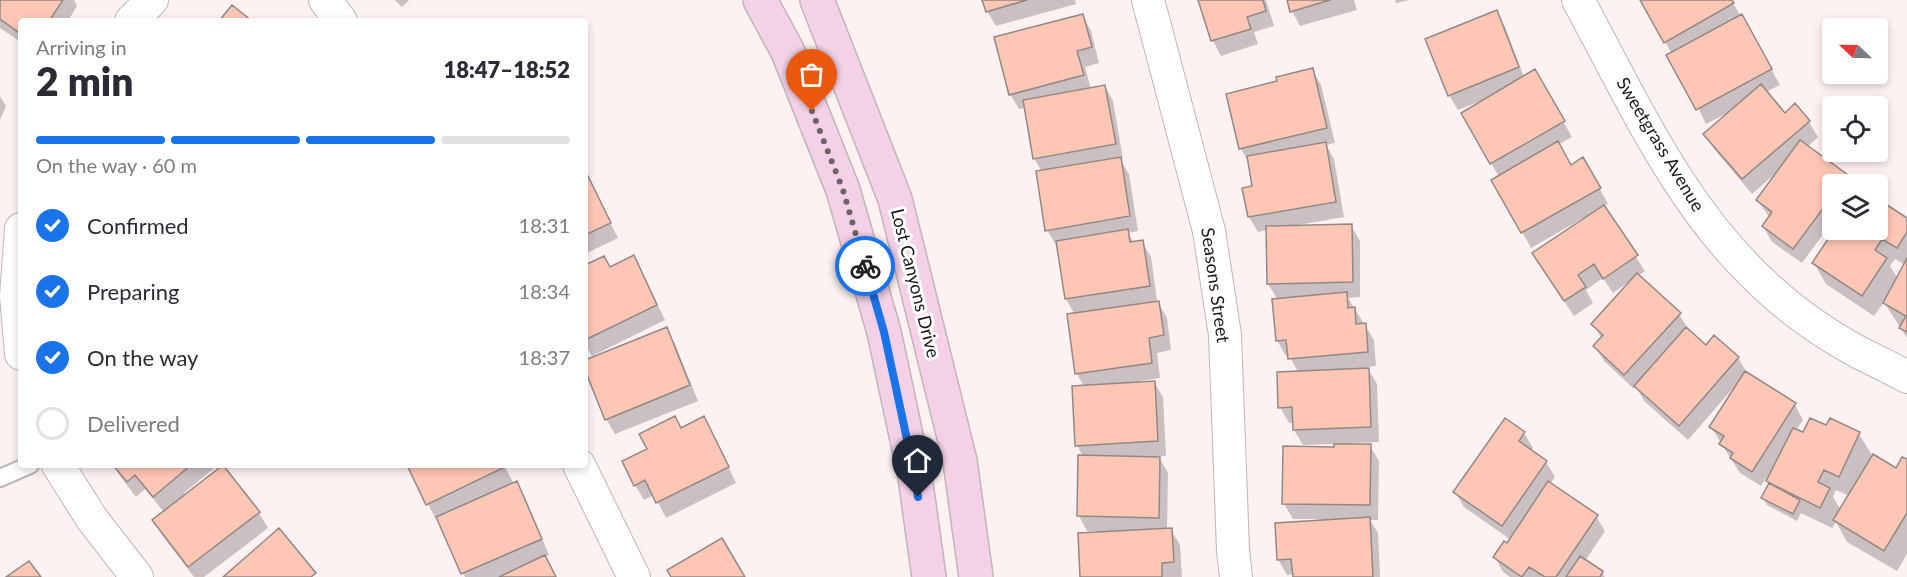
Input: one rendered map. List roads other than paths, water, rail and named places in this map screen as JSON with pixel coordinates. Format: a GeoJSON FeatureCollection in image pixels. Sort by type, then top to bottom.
{"type":"FeatureCollection","features":[{"type":"Feature","properties":{"kind":"street"},"geometry":{"type":"LineString","coordinates":[[134,18],[152,0]]}},
{"type":"Feature","properties":{"kind":"street"},"geometry":{"type":"LineString","coordinates":[[326,0],[339,18]]}},
{"type":"Feature","properties":{"kind":"street"},"geometry":{"type":"LineString","coordinates":[[760,0],[788,52],[843,190],[884,332],[915,477],[929,577]]}},
{"type":"Feature","properties":{"kind":"street","name":"Lost Canyons Drive"},"geometry":{"type":"LineString","coordinates":[[817,0],[895,199],[960,461],[976,577]]}},
{"type":"Feature","properties":{"kind":"street","name":"Seasons Street"},"geometry":{"type":"LineString","coordinates":[[1148,0],[1198,185],[1213,254],[1225,335],[1236,577]]}},
{"type":"Feature","properties":{"kind":"street","name":"Sweetgrass Avenue"},"geometry":{"type":"LineString","coordinates":[[1578,0],[1687,196],[1725,245],[1769,289],[1818,327],[1857,351],[1907,377]]}},
{"type":"Feature","properties":{"kind":"street"},"geometry":{"type":"LineString","coordinates":[[18,269],[16,296],[18,319]]}},
{"type":"Feature","properties":{"kind":"street"},"geometry":{"type":"LineString","coordinates":[[60,468],[92,519],[137,577]]}},
{"type":"Feature","properties":{"kind":"street"},"geometry":{"type":"LineString","coordinates":[[580,468],[633,577]]}},
{"type":"Feature","properties":{"kind":"lane"},"geometry":{"type":"LineString","coordinates":[[0,477],[22,468]]}}]}
